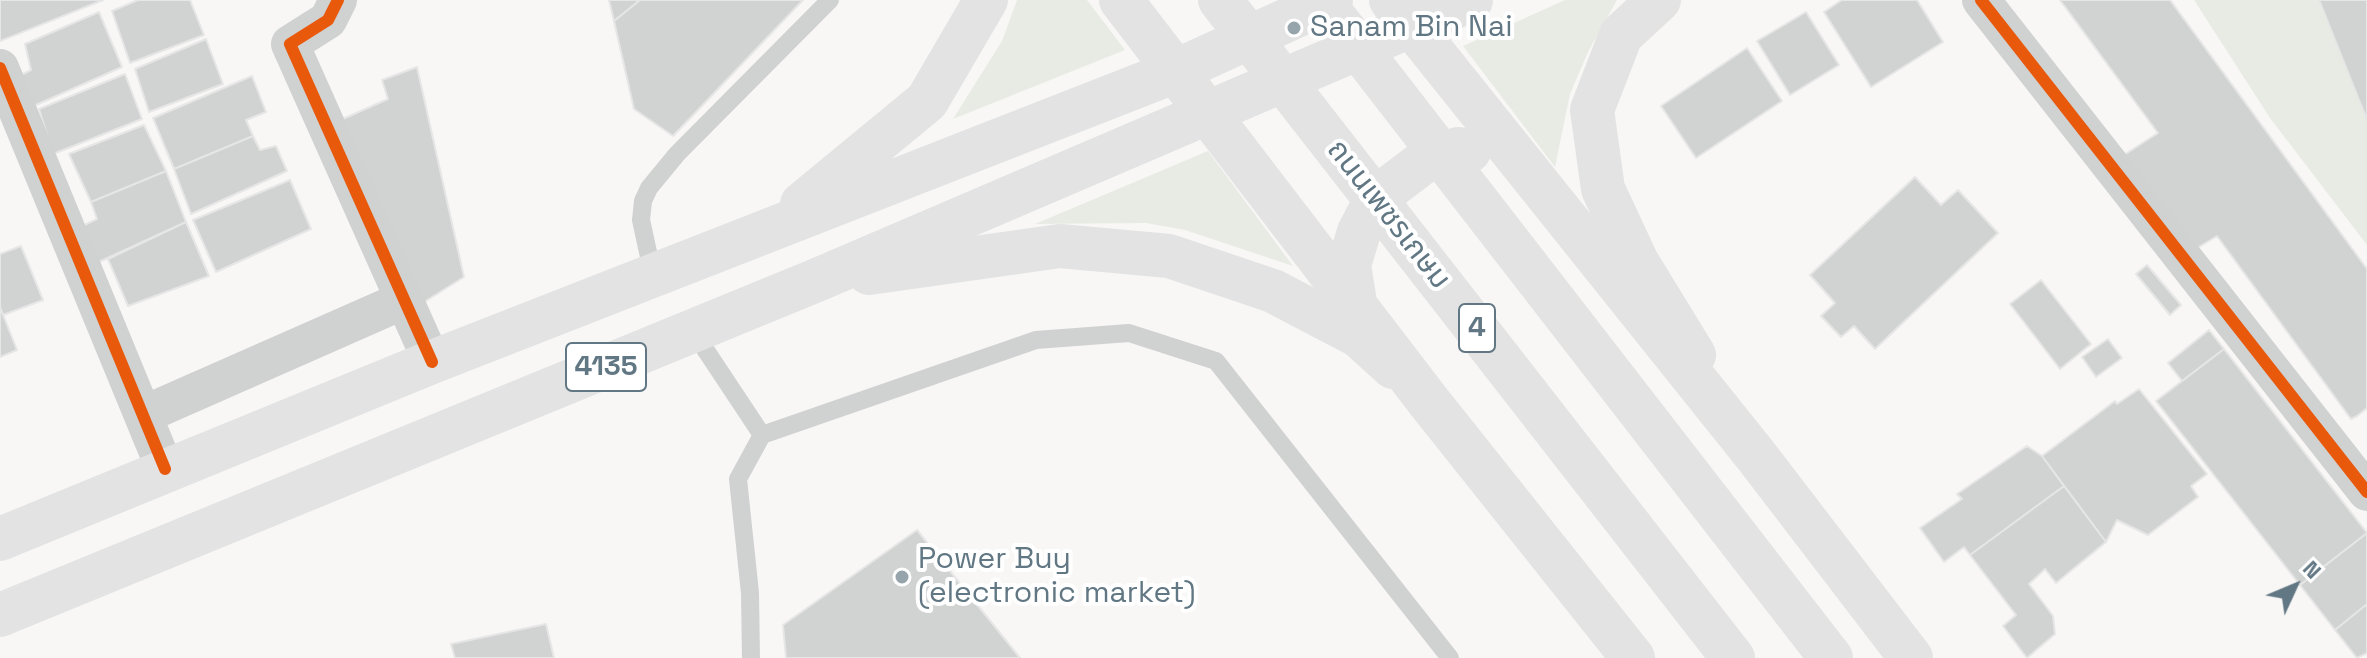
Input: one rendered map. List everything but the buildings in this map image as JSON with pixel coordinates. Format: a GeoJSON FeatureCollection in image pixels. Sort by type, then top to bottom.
{"type":"FeatureCollection","features":[{"type":"Feature","properties":{"kind":"main road"},"geometry":{"type":"LineString","coordinates":[[772,228],[927,101],[986,0]]}},
{"type":"Feature","properties":{"kind":"main road"},"geometry":{"type":"LineString","coordinates":[[1121,0],[1429,402],[1633,658]]}},
{"type":"Feature","properties":{"kind":"main road","name":"ถนนเพชรเกษม"},"geometry":{"type":"LineString","coordinates":[[1220,0],[1733,658]]}},
{"type":"Feature","properties":{"kind":"main road"},"geometry":{"type":"LineString","coordinates":[[1321,0],[1831,658]]}},
{"type":"Feature","properties":{"kind":"main road","name":"4135"},"geometry":{"type":"LineString","coordinates":[[0,539],[432,362],[1176,71],[1331,0]]}},
{"type":"Feature","properties":{"kind":"main road","name":"4135"},"geometry":{"type":"LineString","coordinates":[[0,615],[817,280],[1105,154],[1210,113],[1401,12],[1471,0]]}},
{"type":"Feature","properties":{"kind":"main road"},"geometry":{"type":"LineString","coordinates":[[1659,0],[1621,35],[1592,110],[1603,189],[1637,262],[1757,457]]}},
{"type":"Feature","properties":{"kind":"main road"},"geometry":{"type":"LineString","coordinates":[[1401,12],[1757,457],[1911,658]]}},
{"type":"Feature","properties":{"kind":"main road"},"geometry":{"type":"LineString","coordinates":[[1355,303],[1349,265],[1359,232],[1371,209],[1393,185],[1426,160],[1458,149],[1483,153],[1538,183]]}},
{"type":"Feature","properties":{"kind":"main road"},"geometry":{"type":"LineString","coordinates":[[817,280],[1060,246],[1169,256],[1273,291],[1359,336],[1429,402]]}},
{"type":"Feature","properties":{"kind":"street"},"geometry":{"type":"LineString","coordinates":[[338,0],[328,20],[290,44],[432,362]]}},
{"type":"Feature","properties":{"kind":"street"},"geometry":{"type":"LineString","coordinates":[[1981,0],[2367,492]]}},
{"type":"Feature","properties":{"kind":"street"},"geometry":{"type":"LineString","coordinates":[[0,68],[165,469]]}},
{"type":"Feature","properties":{"kind":"street"},"geometry":{"type":"LineString","coordinates":[[143,415],[404,300]]}},
{"type":"Feature","properties":{"kind":"lane"},"geometry":{"type":"LineString","coordinates":[[653,275],[641,220],[649,188],[677,154],[830,0]]}},
{"type":"Feature","properties":{"kind":"lane"},"geometry":{"type":"LineString","coordinates":[[693,331],[762,435]]}},
{"type":"Feature","properties":{"kind":"lane"},"geometry":{"type":"LineString","coordinates":[[751,658],[750,593],[738,479],[762,435],[1036,340],[1129,333],[1216,361],[1450,658]]}},
{"type":"Feature","properties":{"kind":"shaded area"},"geometry":{"type":"Polygon","coordinates":[[[1017,0],[1087,0],[1125,50],[953,119],[1002,41],[1017,0]]]}},
{"type":"Feature","properties":{"kind":"shaded area"},"geometry":{"type":"Polygon","coordinates":[[[1565,0],[1617,0],[1588,52],[1570,94],[1555,167],[1463,46],[1565,0]]]}},
{"type":"Feature","properties":{"kind":"shaded area"},"geometry":{"type":"Polygon","coordinates":[[[2194,0],[2367,0],[2367,245],[2270,118],[2194,0]]]}},
{"type":"Feature","properties":{"kind":"shaded area"},"geometry":{"type":"Polygon","coordinates":[[[1208,151],[1293,266],[1185,230],[1146,223],[1035,224],[1208,151]]]}},
{"type":"Feature","properties":{"kind":"cycle path"},"geometry":{"type":"LineString","coordinates":[[338,0],[328,20],[290,44],[432,362]]}},
{"type":"Feature","properties":{"kind":"cycle path"},"geometry":{"type":"LineString","coordinates":[[1981,0],[2367,492]]}},
{"type":"Feature","properties":{"kind":"cycle path"},"geometry":{"type":"LineString","coordinates":[[0,68],[165,469]]}},
{"type":"Feature","properties":{"kind":"place","name":"Sanam Bin Nai"},"geometry":{"type":"Point","coordinates":[1294,28]}},
{"type":"Feature","properties":{"kind":"place","name":"Power Buy (electronic market)"},"geometry":{"type":"Point","coordinates":[902,577]}}]}
